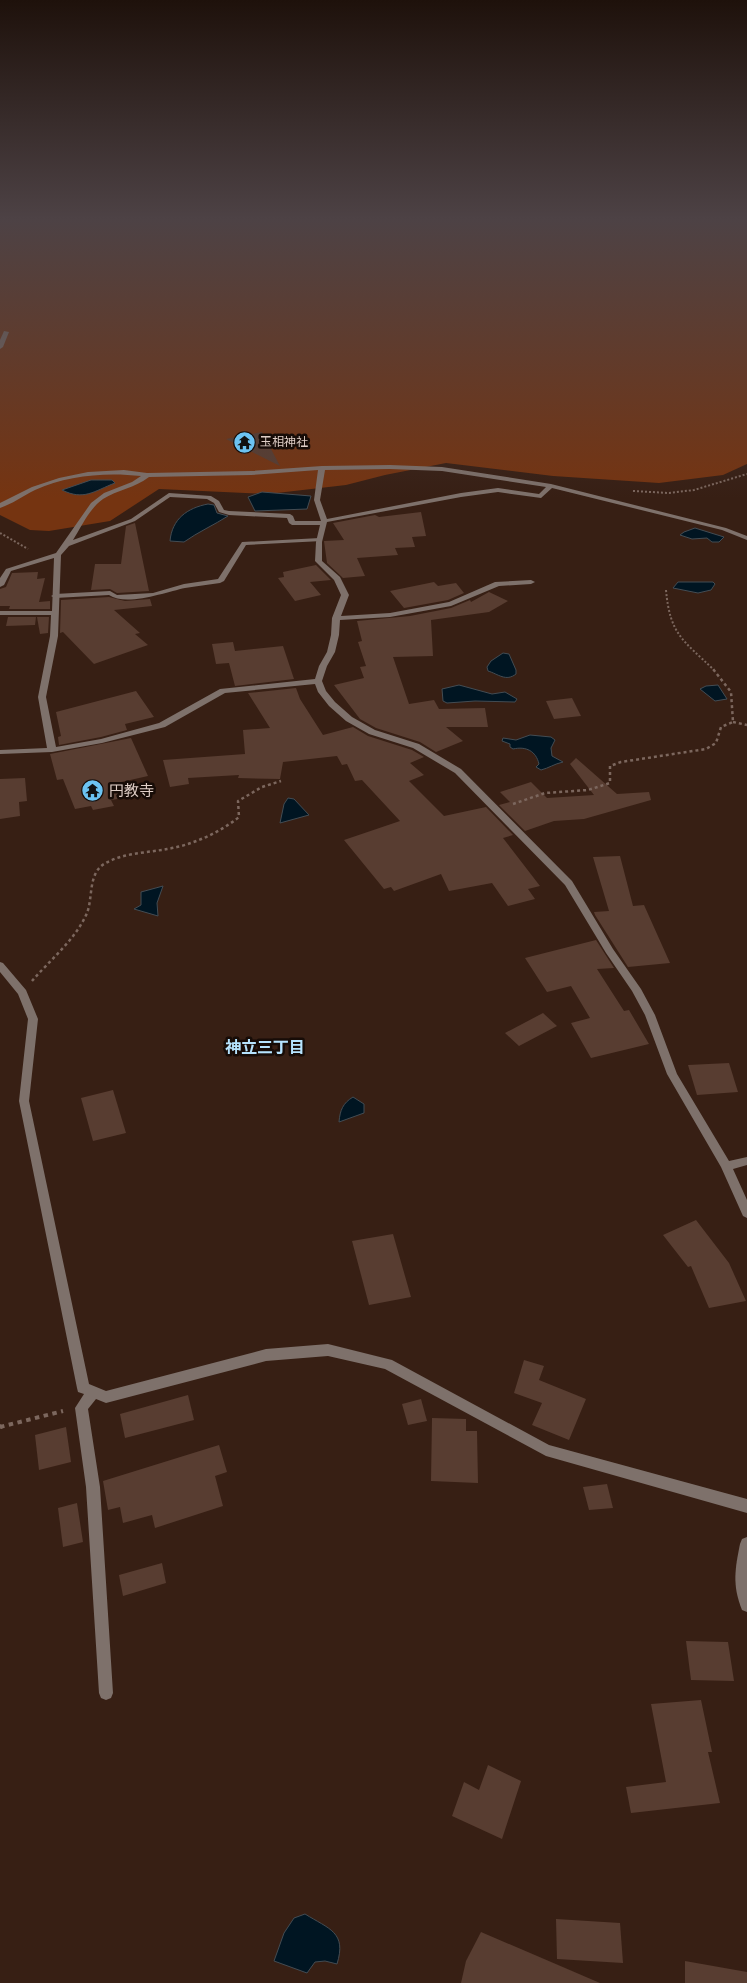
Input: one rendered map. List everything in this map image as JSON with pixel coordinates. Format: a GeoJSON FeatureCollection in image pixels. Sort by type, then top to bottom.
{"type":"FeatureCollection","features":[{"type":"Feature","properties":{"kind":"street"},"geometry":{"type":"LineString","coordinates":[[0,347],[6,332]]}},
{"type":"Feature","properties":{"kind":"street"},"geometry":{"type":"LineString","coordinates":[[0,506],[34,488],[60,479],[97,473],[251,473],[322,468],[390,467],[442,469],[551,486],[724,529],[747,538]]}},
{"type":"Feature","properties":{"kind":"street"},"geometry":{"type":"LineString","coordinates":[[322,468],[318,500],[324,522],[318,561],[337,579],[345,595],[336,618],[331,652],[323,666],[318,681],[322,692],[349,719],[372,732],[416,746],[458,771],[569,883],[609,951],[636,989],[650,1015],[672,1074],[726,1166],[747,1213]]}},
{"type":"Feature","properties":{"kind":"street"},"geometry":{"type":"LineString","coordinates":[[68,544],[92,505],[104,495],[138,483],[147,474]]}},
{"type":"Feature","properties":{"kind":"street"},"geometry":{"type":"LineString","coordinates":[[0,585],[8,570],[54,555],[68,544],[133,520],[170,495],[208,497],[217,502],[221,511],[229,514],[290,516],[292,523],[324,522],[498,490],[542,496],[551,486]]}},
{"type":"Feature","properties":{"kind":"street"},"geometry":{"type":"LineString","coordinates":[[56,596],[110,593],[116,597],[154,595],[184,586],[220,581],[244,543],[320,540]]}},
{"type":"Feature","properties":{"kind":"street"},"geometry":{"type":"LineString","coordinates":[[52,750],[42,697],[54,636],[56,596],[54,555]]}},
{"type":"Feature","properties":{"kind":"street"},"geometry":{"type":"LineString","coordinates":[[336,618],[390,615],[467,599],[498,584],[532,582]]}},
{"type":"Feature","properties":{"kind":"street"},"geometry":{"type":"LineString","coordinates":[[0,613],[55,612]]}},
{"type":"Feature","properties":{"kind":"street"},"geometry":{"type":"LineString","coordinates":[[0,752],[52,750],[102,741],[162,725],[222,691],[318,681]]}},
{"type":"Feature","properties":{"kind":"street"},"geometry":{"type":"LineString","coordinates":[[0,965],[22,993],[33,1019],[24,1101],[83,1388],[106,1397],[266,1355],[328,1350],[388,1364],[546,1450],[747,1506]]}},
{"type":"Feature","properties":{"kind":"street"},"geometry":{"type":"LineString","coordinates":[[726,1166],[747,1161]]}},
{"type":"Feature","properties":{"kind":"street"},"geometry":{"type":"LineString","coordinates":[[93,1392],[81,1408],[93,1487],[106,1693]]}},
{"type":"Feature","properties":{"kind":"street"},"geometry":{"type":"LineString","coordinates":[[747,1544],[742,1577],[747,1605]]}},
{"type":"Feature","properties":{"kind":"path"},"geometry":{"type":"LineString","coordinates":[[630,491],[670,493],[694,490],[747,474]]}},
{"type":"Feature","properties":{"kind":"path"},"geometry":{"type":"LineString","coordinates":[[0,532],[26,549],[54,555]]}},
{"type":"Feature","properties":{"kind":"path"},"geometry":{"type":"LineString","coordinates":[[666,590],[668,612],[676,633],[718,674],[731,692],[733,722]]}},
{"type":"Feature","properties":{"kind":"path"},"geometry":{"type":"LineString","coordinates":[[495,810],[545,793],[588,790],[610,783],[610,766],[621,762],[706,749],[716,743],[721,727],[733,722],[747,725]]}},
{"type":"Feature","properties":{"kind":"path"},"geometry":{"type":"LineString","coordinates":[[22,993],[84,919],[91,904],[95,877],[100,868],[110,861],[172,848],[231,825],[239,817],[238,801],[262,787],[282,781]]}},
{"type":"Feature","properties":{"kind":"path"},"geometry":{"type":"LineString","coordinates":[[0,1427],[81,1408]]}},
{"type":"Feature","properties":{"kind":"shaded area"},"geometry":{"type":"Polygon","coordinates":[[[0,313],[747,313],[747,464],[723,475],[659,483],[553,476],[446,463],[346,485],[268,494],[159,489],[110,521],[49,531],[30,530],[0,515],[0,313]]]}},
{"type":"Feature","properties":{"kind":"water"},"geometry":{"type":"Polygon","coordinates":[[[91,480],[112,480],[115,483],[83,495],[62,490],[91,480]]]}},
{"type":"Feature","properties":{"kind":"water"},"geometry":{"type":"Polygon","coordinates":[[[262,492],[311,496],[307,509],[255,511],[248,497],[262,492]]]}},
{"type":"Feature","properties":{"kind":"water"},"geometry":{"type":"Polygon","coordinates":[[[208,504],[214,505],[217,513],[228,516],[184,542],[170,541],[174,526],[182,516],[193,508],[208,504]]]}},
{"type":"Feature","properties":{"kind":"water"},"geometry":{"type":"Polygon","coordinates":[[[695,528],[724,537],[719,542],[712,542],[707,538],[692,539],[680,535],[695,528]]]}},
{"type":"Feature","properties":{"kind":"water"},"geometry":{"type":"Polygon","coordinates":[[[678,582],[713,582],[715,584],[711,590],[698,593],[673,588],[678,582]]]}},
{"type":"Feature","properties":{"kind":"water"},"geometry":{"type":"Polygon","coordinates":[[[503,653],[509,654],[516,670],[516,674],[509,677],[502,677],[488,671],[487,667],[491,661],[503,653]]]}},
{"type":"Feature","properties":{"kind":"water"},"geometry":{"type":"Polygon","coordinates":[[[459,685],[492,694],[505,692],[517,699],[515,702],[475,701],[447,703],[443,701],[442,689],[459,685]]]}},
{"type":"Feature","properties":{"kind":"water"},"geometry":{"type":"Polygon","coordinates":[[[718,685],[727,699],[715,701],[700,689],[706,686],[718,685]]]}},
{"type":"Feature","properties":{"kind":"water"},"geometry":{"type":"Polygon","coordinates":[[[530,735],[551,737],[555,740],[551,748],[552,756],[563,762],[541,770],[536,767],[539,764],[538,760],[530,750],[522,748],[513,749],[510,747],[510,744],[502,741],[503,738],[516,740],[530,735]]]}},
{"type":"Feature","properties":{"kind":"water"},"geometry":{"type":"Polygon","coordinates":[[[288,798],[294,799],[309,815],[280,823],[284,804],[288,798]]]}},
{"type":"Feature","properties":{"kind":"water"},"geometry":{"type":"Polygon","coordinates":[[[163,886],[157,903],[158,916],[134,909],[141,905],[141,892],[163,886]]]}},
{"type":"Feature","properties":{"kind":"water"},"geometry":{"type":"Polygon","coordinates":[[[353,1097],[364,1104],[364,1113],[339,1122],[343,1107],[353,1097]]]}},
{"type":"Feature","properties":{"kind":"water"},"geometry":{"type":"Polygon","coordinates":[[[305,1914],[328,1928],[338,1938],[340,1945],[337,1964],[325,1961],[315,1962],[307,1973],[274,1961],[284,1933],[294,1918],[305,1914]]]}},
{"type":"Feature","properties":{"kind":"building"},"geometry":{"type":"Polygon","coordinates":[[[262,432],[280,466],[226,439],[262,432]]]}},
{"type":"Feature","properties":{"kind":"building"},"geometry":{"type":"Polygon","coordinates":[[[421,512],[426,536],[412,537],[415,547],[395,548],[398,555],[357,558],[365,576],[343,578],[327,563],[324,541],[344,540],[333,523],[375,515],[379,517],[421,512]]]}},
{"type":"Feature","properties":{"kind":"building"},"geometry":{"type":"Polygon","coordinates":[[[135,523],[149,591],[117,593],[110,589],[91,590],[95,564],[121,564],[126,526],[135,523]]]}},
{"type":"Feature","properties":{"kind":"building"},"geometry":{"type":"Polygon","coordinates":[[[316,565],[331,580],[310,582],[321,595],[295,601],[278,578],[284,577],[283,572],[316,565]]]}},
{"type":"Feature","properties":{"kind":"building"},"geometry":{"type":"Polygon","coordinates":[[[38,572],[37,579],[45,578],[39,602],[50,601],[50,609],[9,609],[10,606],[0,606],[0,589],[6,587],[12,573],[38,572]]]}},
{"type":"Feature","properties":{"kind":"building"},"geometry":{"type":"Polygon","coordinates":[[[434,582],[438,586],[456,583],[464,593],[448,600],[404,608],[390,591],[434,582]]]}},
{"type":"Feature","properties":{"kind":"building"},"geometry":{"type":"Polygon","coordinates":[[[489,592],[508,601],[489,612],[431,620],[433,656],[393,657],[409,704],[434,700],[439,709],[485,708],[488,727],[446,727],[463,741],[436,752],[420,742],[376,728],[360,719],[334,685],[364,678],[360,667],[366,666],[358,642],[362,641],[357,621],[410,616],[451,608],[470,600],[471,602],[489,592]]]}},
{"type":"Feature","properties":{"kind":"building"},"geometry":{"type":"Polygon","coordinates":[[[109,597],[125,601],[150,599],[152,606],[114,610],[140,633],[135,634],[148,645],[94,664],[63,632],[60,633],[61,600],[109,597]]]}},
{"type":"Feature","properties":{"kind":"building"},"geometry":{"type":"Polygon","coordinates":[[[8,617],[36,617],[35,625],[6,626],[8,617]]]}},
{"type":"Feature","properties":{"kind":"building"},"geometry":{"type":"Polygon","coordinates":[[[37,617],[49,617],[48,633],[40,634],[37,617]]]}},
{"type":"Feature","properties":{"kind":"building"},"geometry":{"type":"Polygon","coordinates":[[[233,642],[235,651],[283,646],[294,679],[235,686],[229,663],[216,664],[212,644],[233,642]]]}},
{"type":"Feature","properties":{"kind":"building"},"geometry":{"type":"Polygon","coordinates":[[[296,688],[300,699],[323,735],[353,727],[368,736],[412,750],[424,757],[410,763],[424,775],[409,781],[444,816],[486,807],[513,835],[503,838],[540,886],[528,889],[535,899],[508,906],[492,883],[449,891],[441,874],[394,891],[391,887],[384,889],[344,840],[400,821],[362,780],[355,781],[347,764],[342,765],[337,756],[283,762],[280,779],[238,778],[239,775],[188,778],[189,784],[170,787],[163,760],[245,754],[243,730],[270,728],[248,693],[296,688]]]}},
{"type":"Feature","properties":{"kind":"building"},"geometry":{"type":"Polygon","coordinates":[[[136,691],[154,717],[125,724],[127,730],[59,745],[58,737],[61,736],[56,712],[136,691]]]}},
{"type":"Feature","properties":{"kind":"building"},"geometry":{"type":"Polygon","coordinates":[[[572,698],[581,716],[554,719],[546,701],[572,698]]]}},
{"type":"Feature","properties":{"kind":"building"},"geometry":{"type":"Polygon","coordinates":[[[131,738],[148,776],[117,783],[123,798],[111,800],[114,806],[93,810],[91,806],[75,809],[63,779],[57,780],[50,754],[131,738]]]}},
{"type":"Feature","properties":{"kind":"building"},"geometry":{"type":"Polygon","coordinates":[[[576,758],[617,794],[649,792],[651,800],[584,819],[554,821],[525,831],[499,805],[510,802],[500,792],[531,782],[547,798],[594,795],[570,764],[576,758]]]}},
{"type":"Feature","properties":{"kind":"building"},"geometry":{"type":"Polygon","coordinates":[[[25,778],[27,801],[19,802],[20,816],[0,819],[0,779],[25,778]]]}},
{"type":"Feature","properties":{"kind":"building"},"geometry":{"type":"Polygon","coordinates":[[[620,856],[633,906],[644,905],[670,963],[628,967],[595,915],[594,912],[609,911],[593,857],[620,856]]]}},
{"type":"Feature","properties":{"kind":"building"},"geometry":{"type":"Polygon","coordinates":[[[596,940],[614,968],[597,969],[624,1011],[629,1010],[649,1044],[591,1058],[571,1023],[590,1018],[571,986],[547,992],[525,958],[596,940]]]}},
{"type":"Feature","properties":{"kind":"building"},"geometry":{"type":"Polygon","coordinates":[[[543,1013],[557,1026],[519,1046],[505,1033],[543,1013]]]}},
{"type":"Feature","properties":{"kind":"building"},"geometry":{"type":"Polygon","coordinates":[[[729,1063],[738,1092],[697,1095],[688,1065],[729,1063]]]}},
{"type":"Feature","properties":{"kind":"building"},"geometry":{"type":"Polygon","coordinates":[[[113,1090],[126,1133],[93,1141],[81,1098],[113,1090]]]}},
{"type":"Feature","properties":{"kind":"building"},"geometry":{"type":"Polygon","coordinates":[[[696,1220],[729,1263],[746,1301],[709,1308],[691,1266],[688,1267],[663,1235],[696,1220]]]}},
{"type":"Feature","properties":{"kind":"building"},"geometry":{"type":"Polygon","coordinates":[[[393,1234],[411,1297],[369,1305],[352,1241],[393,1234]]]}},
{"type":"Feature","properties":{"kind":"building"},"geometry":{"type":"Polygon","coordinates":[[[524,1360],[544,1366],[539,1380],[586,1399],[569,1440],[532,1425],[542,1403],[514,1393],[524,1360]]]}},
{"type":"Feature","properties":{"kind":"building"},"geometry":{"type":"Polygon","coordinates":[[[188,1395],[194,1420],[125,1438],[120,1414],[188,1395]]]}},
{"type":"Feature","properties":{"kind":"building"},"geometry":{"type":"Polygon","coordinates":[[[421,1399],[427,1421],[408,1425],[402,1404],[421,1399]]]}},
{"type":"Feature","properties":{"kind":"building"},"geometry":{"type":"Polygon","coordinates":[[[432,1418],[466,1419],[466,1431],[477,1431],[478,1483],[431,1481],[432,1418]]]}},
{"type":"Feature","properties":{"kind":"building"},"geometry":{"type":"Polygon","coordinates":[[[66,1427],[71,1462],[39,1470],[35,1435],[66,1427]]]}},
{"type":"Feature","properties":{"kind":"building"},"geometry":{"type":"Polygon","coordinates":[[[219,1445],[227,1472],[215,1476],[223,1506],[155,1528],[152,1515],[123,1523],[120,1507],[108,1510],[103,1481],[219,1445]]]}},
{"type":"Feature","properties":{"kind":"building"},"geometry":{"type":"Polygon","coordinates":[[[607,1484],[613,1508],[589,1510],[583,1487],[607,1484]]]}},
{"type":"Feature","properties":{"kind":"building"},"geometry":{"type":"Polygon","coordinates":[[[77,1503],[83,1542],[63,1547],[58,1508],[77,1503]]]}},
{"type":"Feature","properties":{"kind":"building"},"geometry":{"type":"Polygon","coordinates":[[[162,1563],[166,1583],[123,1596],[119,1575],[162,1563]]]}},
{"type":"Feature","properties":{"kind":"building"},"geometry":{"type":"Polygon","coordinates":[[[686,1641],[728,1642],[734,1681],[691,1680],[686,1641]]]}},
{"type":"Feature","properties":{"kind":"building"},"geometry":{"type":"Polygon","coordinates":[[[701,1700],[712,1752],[708,1752],[720,1803],[631,1813],[626,1787],[666,1782],[651,1704],[701,1700]]]}},
{"type":"Feature","properties":{"kind":"building"},"geometry":{"type":"Polygon","coordinates":[[[488,1765],[521,1781],[502,1839],[452,1816],[464,1782],[479,1790],[488,1765]]]}},
{"type":"Feature","properties":{"kind":"building"},"geometry":{"type":"Polygon","coordinates":[[[556,1919],[620,1923],[623,1963],[557,1959],[556,1919]]]}},
{"type":"Feature","properties":{"kind":"building"},"geometry":{"type":"Polygon","coordinates":[[[481,1932],[600,1983],[461,1983],[466,1961],[481,1932]]]}},
{"type":"Feature","properties":{"kind":"building"},"geometry":{"type":"Polygon","coordinates":[[[685,1961],[747,1972],[747,1983],[685,1983],[685,1961]]]}},
{"type":"Feature","properties":{"kind":"place","name":"玉相神社"},"geometry":{"type":"Point","coordinates":[244,442]}},
{"type":"Feature","properties":{"kind":"place","name":"円教寺"},"geometry":{"type":"Point","coordinates":[93,791]}},
{"type":"Feature","properties":{"kind":"district","name":"神立三丁目"},"geometry":{"type":"Point","coordinates":[265,1047]}}]}
